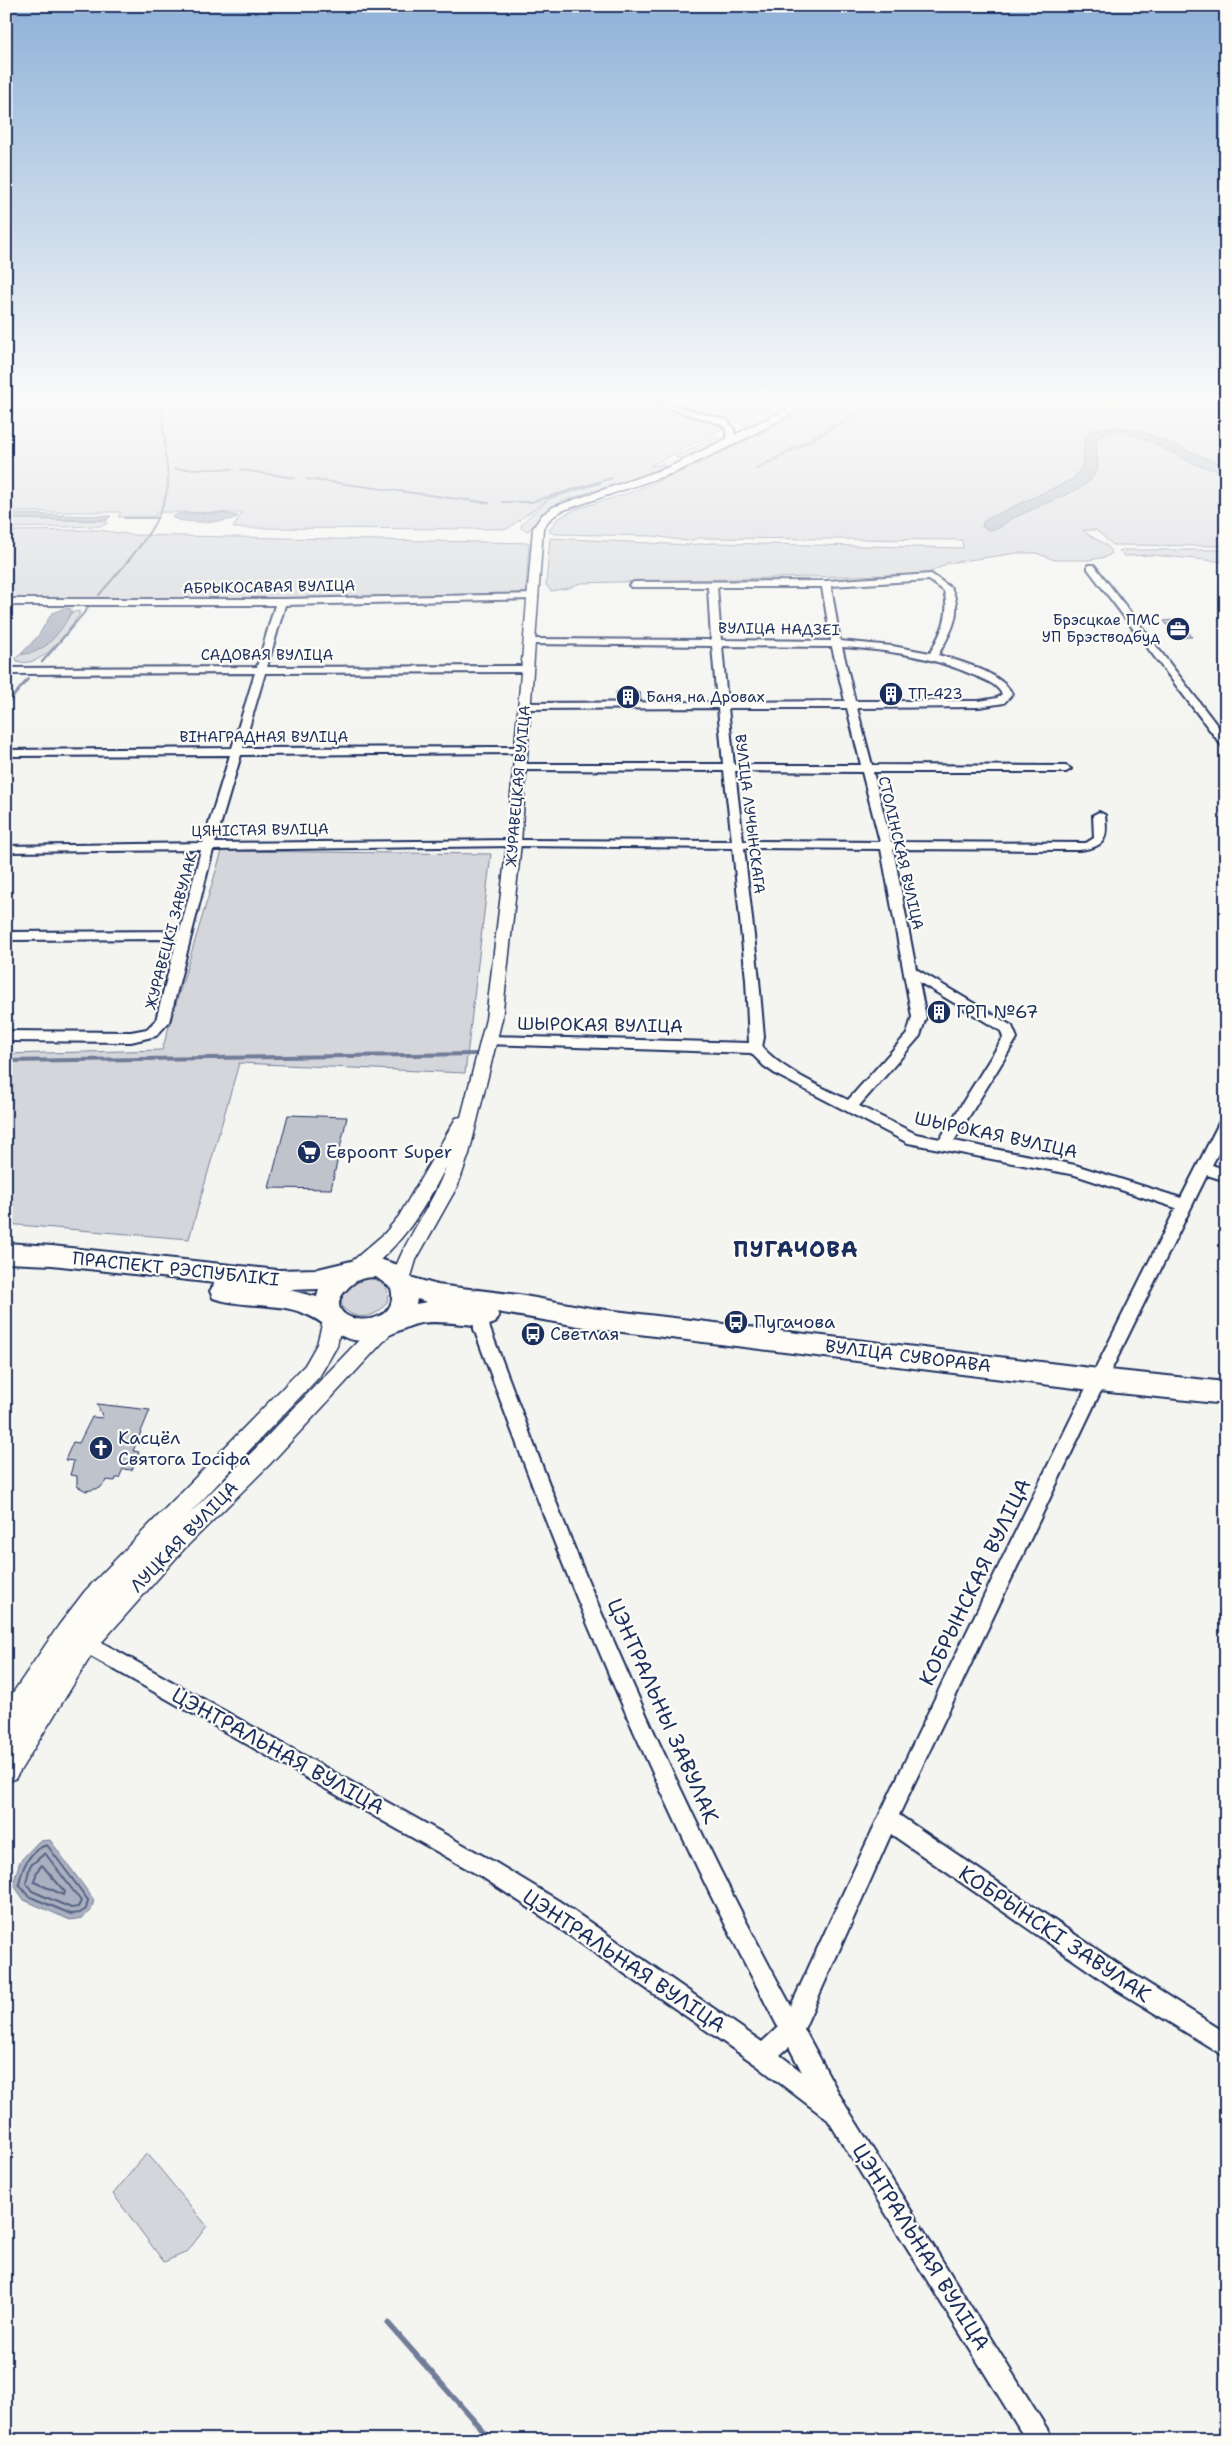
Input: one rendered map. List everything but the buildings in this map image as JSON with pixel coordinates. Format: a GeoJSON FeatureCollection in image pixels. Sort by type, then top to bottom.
{"type":"FeatureCollection","features":[{"type":"Feature","properties":{"kind":"main road","name":"ПРАСПЕКТ РЭСПУБЛІКІ"},"geometry":{"type":"LineString","coordinates":[[6,1253],[150,1266],[254,1278],[309,1280],[369,1267],[382,1268],[393,1273],[402,1283]]}},
{"type":"Feature","properties":{"kind":"main road","name":"ПРАСПЕКТ РЭСПУБЛІКІ"},"geometry":{"type":"LineString","coordinates":[[6,1268],[230,1292],[303,1302],[330,1315],[346,1328],[364,1331],[391,1322]]}},
{"type":"Feature","properties":{"kind":"main road"},"geometry":{"type":"LineString","coordinates":[[330,1315],[327,1301],[329,1291],[336,1281],[351,1272]]}},
{"type":"Feature","properties":{"kind":"main road"},"geometry":{"type":"LineString","coordinates":[[391,1322],[404,1303],[406,1294],[402,1283]]}},
{"type":"Feature","properties":{"kind":"main road","name":"ВУЛІЦА СУВОРАВА"},"geometry":{"type":"LineString","coordinates":[[402,1283],[437,1295],[519,1305],[590,1318],[1099,1380],[1226,1393]]}},
{"type":"Feature","properties":{"kind":"main road","name":"ВУЛІЦА СУВОРАВА"},"geometry":{"type":"LineString","coordinates":[[391,1322],[423,1312],[481,1316],[590,1318]]}},
{"type":"Feature","properties":{"kind":"street","name":"ЖУРАВЕЦКАЯ ВУЛІЦА"},"geometry":{"type":"LineString","coordinates":[[402,1283],[412,1248],[449,1185],[460,1154],[490,1042],[500,982],[514,843],[538,528],[551,513]]}},
{"type":"Feature","properties":{"kind":"street"},"geometry":{"type":"LineString","coordinates":[[1091,567],[1226,744]]}},
{"type":"Feature","properties":{"kind":"street"},"geometry":{"type":"LineString","coordinates":[[634,584],[826,584],[930,577],[948,590],[952,613],[949,628],[933,656]]}},
{"type":"Feature","properties":{"kind":"street","name":"ВУЛІЦА ЛУЧЫНСКАГА"},"geometry":{"type":"LineString","coordinates":[[712,584],[722,705],[752,968],[757,1037],[756,1048]]}},
{"type":"Feature","properties":{"kind":"street","name":"СТОЛІНСКАЯ ВУЛІЦА"},"geometry":{"type":"LineString","coordinates":[[826,584],[836,644],[853,705],[886,845],[912,972],[919,1017],[916,1030],[849,1108]]}},
{"type":"Feature","properties":{"kind":"street","name":"АБРЫКОСАВАЯ ВУЛІЦА"},"geometry":{"type":"LineString","coordinates":[[6,602],[281,602],[532,596]]}},
{"type":"Feature","properties":{"kind":"street","name":"ЖУРАВЕЦКІ ЗАВУЛАК"},"geometry":{"type":"LineString","coordinates":[[6,1036],[131,1038],[151,1033],[159,1026],[164,1018],[208,846],[235,752],[281,602]]}},
{"type":"Feature","properties":{"kind":"street","name":"ВУЛІЦА НАДЗЕІ"},"geometry":{"type":"LineString","coordinates":[[530,641],[836,644],[896,648],[933,656],[964,667],[995,682],[1005,689],[1006,696],[1000,701],[987,704],[853,705]]}},
{"type":"Feature","properties":{"kind":"street","name":"САДОВАЯ ВУЛІЦА"},"geometry":{"type":"LineString","coordinates":[[6,671],[527,669]]}},
{"type":"Feature","properties":{"kind":"street"},"geometry":{"type":"LineString","coordinates":[[524,706],[853,705]]}},
{"type":"Feature","properties":{"kind":"street","name":"ВІНАГРАДНАЯ ВУЛІЦА"},"geometry":{"type":"LineString","coordinates":[[6,753],[522,750]]}},
{"type":"Feature","properties":{"kind":"street"},"geometry":{"type":"LineString","coordinates":[[520,767],[1066,769]]}},
{"type":"Feature","properties":{"kind":"street","name":"ЦЯНІСТАЯ ВУЛІЦА"},"geometry":{"type":"LineString","coordinates":[[6,849],[514,843],[1084,846],[1094,844],[1100,839],[1102,832],[1099,815]]}},
{"type":"Feature","properties":{"kind":"street"},"geometry":{"type":"LineString","coordinates":[[6,936],[185,935]]}},
{"type":"Feature","properties":{"kind":"street"},"geometry":{"type":"LineString","coordinates":[[912,972],[1007,1029],[1010,1038],[944,1145]]}},
{"type":"Feature","properties":{"kind":"street","name":"ШЫРОКАЯ ВУЛІЦА"},"geometry":{"type":"LineString","coordinates":[[490,1042],[756,1048],[776,1068],[849,1108],[907,1136],[1075,1170],[1185,1205]]}},
{"type":"Feature","properties":{"kind":"street","name":"ЖУРАВЕЦКАЯ ВУЛІЦА"},"geometry":{"type":"LineString","coordinates":[[351,1272],[386,1247],[402,1228],[472,1107]]}},
{"type":"Feature","properties":{"kind":"street","name":"КОБРЫНСКАЯ ВУЛІЦА"},"geometry":{"type":"LineString","coordinates":[[763,2056],[793,2028],[887,1819],[1099,1380],[1226,1124]]}},
{"type":"Feature","properties":{"kind":"street"},"geometry":{"type":"LineString","coordinates":[[1204,1168],[1226,1176]]}},
{"type":"Feature","properties":{"kind":"street","name":"ЛУЦКАЯ ВУЛІЦА"},"geometry":{"type":"LineString","coordinates":[[6,1770],[60,1681],[93,1599],[312,1371],[326,1346],[330,1315]]}},
{"type":"Feature","properties":{"kind":"street","name":"ЦЭНТРАЛЬНЫ ЗАВУЛАК"},"geometry":{"type":"LineString","coordinates":[[481,1316],[482,1329],[547,1501],[633,1706],[727,1909],[772,1995],[793,2028],[836,2112]]}},
{"type":"Feature","properties":{"kind":"street","name":"ЛУЦКАЯ ВУЛІЦА"},"geometry":{"type":"LineString","coordinates":[[6,1725],[76,1638],[262,1458],[391,1322]]}},
{"type":"Feature","properties":{"kind":"street","name":"ЦЭНТРАЛЬНАЯ ВУЛІЦА"},"geometry":{"type":"LineString","coordinates":[[76,1638],[490,1870],[550,1909],[763,2056],[836,2112],[1041,2440]]}},
{"type":"Feature","properties":{"kind":"street","name":"КОБРЫНСКІ ЗАВУЛАК"},"geometry":{"type":"LineString","coordinates":[[887,1819],[1125,1982],[1226,2046]]}},
{"type":"Feature","properties":{"kind":"shaded area"},"geometry":{"type":"Polygon","coordinates":[[[120,513],[156,513],[154,517],[118,517],[120,513]]]}},
{"type":"Feature","properties":{"kind":"shaded area"},"geometry":{"type":"Polygon","coordinates":[[[242,513],[529,513],[507,529],[233,528],[242,513]]]}},
{"type":"Feature","properties":{"kind":"shaded area"},"geometry":{"type":"Polygon","coordinates":[[[533,513],[545,513],[528,531],[521,528],[522,523],[533,513]]]}},
{"type":"Feature","properties":{"kind":"shaded area"},"geometry":{"type":"Polygon","coordinates":[[[568,513],[1226,513],[1226,546],[1113,545],[1096,530],[1083,530],[1107,546],[1112,553],[1106,557],[1089,560],[1055,560],[1036,553],[1017,553],[948,563],[927,574],[580,583],[569,588],[551,591],[546,585],[550,538],[688,545],[711,543],[963,548],[962,540],[700,538],[687,541],[653,536],[554,534],[549,531],[557,519],[568,513]]]}},
{"type":"Feature","properties":{"kind":"shaded area"},"geometry":{"type":"Polygon","coordinates":[[[6,518],[107,521],[107,524],[100,526],[6,528],[6,518]]]}},
{"type":"Feature","properties":{"kind":"shaded area"},"geometry":{"type":"Polygon","coordinates":[[[98,530],[134,535],[529,543],[526,594],[279,599],[6,600],[6,531],[98,530]]]}},
{"type":"Feature","properties":{"kind":"shaded area"},"geometry":{"type":"Polygon","coordinates":[[[1226,550],[1226,562],[1153,555],[1124,556],[1119,551],[1226,550]]]}},
{"type":"Feature","properties":{"kind":"shaded area"},"geometry":{"type":"Polygon","coordinates":[[[79,611],[79,615],[61,639],[45,655],[27,662],[17,661],[16,658],[18,656],[47,645],[71,613],[79,611]]]}},
{"type":"Feature","properties":{"kind":"shaded area"},"geometry":{"type":"Polygon","coordinates":[[[222,851],[491,854],[465,1073],[239,1063],[189,1239],[6,1224],[6,1054],[162,1050],[222,851]]]}},
{"type":"Feature","properties":{"kind":"shaded area"},"geometry":{"type":"Polygon","coordinates":[[[364,1278],[374,1279],[383,1284],[387,1291],[387,1302],[378,1312],[372,1315],[354,1315],[343,1308],[343,1293],[349,1285],[364,1278]]]}},
{"type":"Feature","properties":{"kind":"shaded area"},"geometry":{"type":"Polygon","coordinates":[[[147,2153],[207,2226],[187,2252],[164,2262],[113,2194],[147,2153]]]}},
{"type":"Feature","properties":{"kind":"water"},"geometry":{"type":"Polygon","coordinates":[[[223,513],[238,516],[226,521],[194,522],[172,517],[177,514],[223,513]]]}},
{"type":"Feature","properties":{"kind":"water"},"geometry":{"type":"Polygon","coordinates":[[[1000,513],[1024,513],[1009,520],[999,528],[990,530],[982,527],[983,522],[1000,513]]]}},
{"type":"Feature","properties":{"kind":"water"},"geometry":{"type":"Polygon","coordinates":[[[10,514],[111,516],[107,520],[6,518],[10,514]]]}},
{"type":"Feature","properties":{"kind":"water"},"geometry":{"type":"Polygon","coordinates":[[[65,608],[71,609],[71,613],[51,641],[38,651],[21,654],[38,636],[52,613],[65,608]]]}},
{"type":"Feature","properties":{"kind":"water"},"geometry":{"type":"Polygon","coordinates":[[[50,1840],[94,1900],[91,1911],[82,1918],[70,1920],[24,1900],[13,1884],[20,1861],[39,1841],[50,1840]]]}},
{"type":"Feature","properties":{"kind":"waterway"},"geometry":{"type":"LineString","coordinates":[[99,595],[139,547],[159,513]]}},
{"type":"Feature","properties":{"kind":"waterway"},"geometry":{"type":"LineString","coordinates":[[124,518],[156,518]]}},
{"type":"Feature","properties":{"kind":"waterway"},"geometry":{"type":"LineString","coordinates":[[66,634],[88,608]]}},
{"type":"Feature","properties":{"kind":"waterway"},"geometry":{"type":"LineString","coordinates":[[42,662],[67,633]]}},
{"type":"Feature","properties":{"kind":"waterway"},"geometry":{"type":"LineString","coordinates":[[6,705],[28,679]]}},
{"type":"Feature","properties":{"kind":"waterway"},"geometry":{"type":"LineString","coordinates":[[6,1061],[477,1054]]}},
{"type":"Feature","properties":{"kind":"waterway"},"geometry":{"type":"LineString","coordinates":[[388,2323],[491,2440]]}},
{"type":"Feature","properties":{"kind":"place","name":"Брэсцкае ПМС УП Брэстводбуд"},"geometry":{"type":"Point","coordinates":[1178,629]}},
{"type":"Feature","properties":{"kind":"place","name":"ТП-423"},"geometry":{"type":"Point","coordinates":[891,694]}},
{"type":"Feature","properties":{"kind":"place","name":"Баня на Дровах"},"geometry":{"type":"Point","coordinates":[628,697]}},
{"type":"Feature","properties":{"kind":"place","name":"ГРП №67"},"geometry":{"type":"Point","coordinates":[939,1012]}},
{"type":"Feature","properties":{"kind":"place","name":"Евроопт Super"},"geometry":{"type":"Point","coordinates":[309,1152]}},
{"type":"Feature","properties":{"kind":"place","name":"Пугачова"},"geometry":{"type":"Point","coordinates":[736,1322]}},
{"type":"Feature","properties":{"kind":"place","name":"Светлая"},"geometry":{"type":"Point","coordinates":[533,1334]}},
{"type":"Feature","properties":{"kind":"place","name":"Касцёл Святога Іосіфа"},"geometry":{"type":"Point","coordinates":[101,1448]}},
{"type":"Feature","properties":{"kind":"district","name":"ПУГАЧОВА"},"geometry":{"type":"Point","coordinates":[796,1249]}}]}
